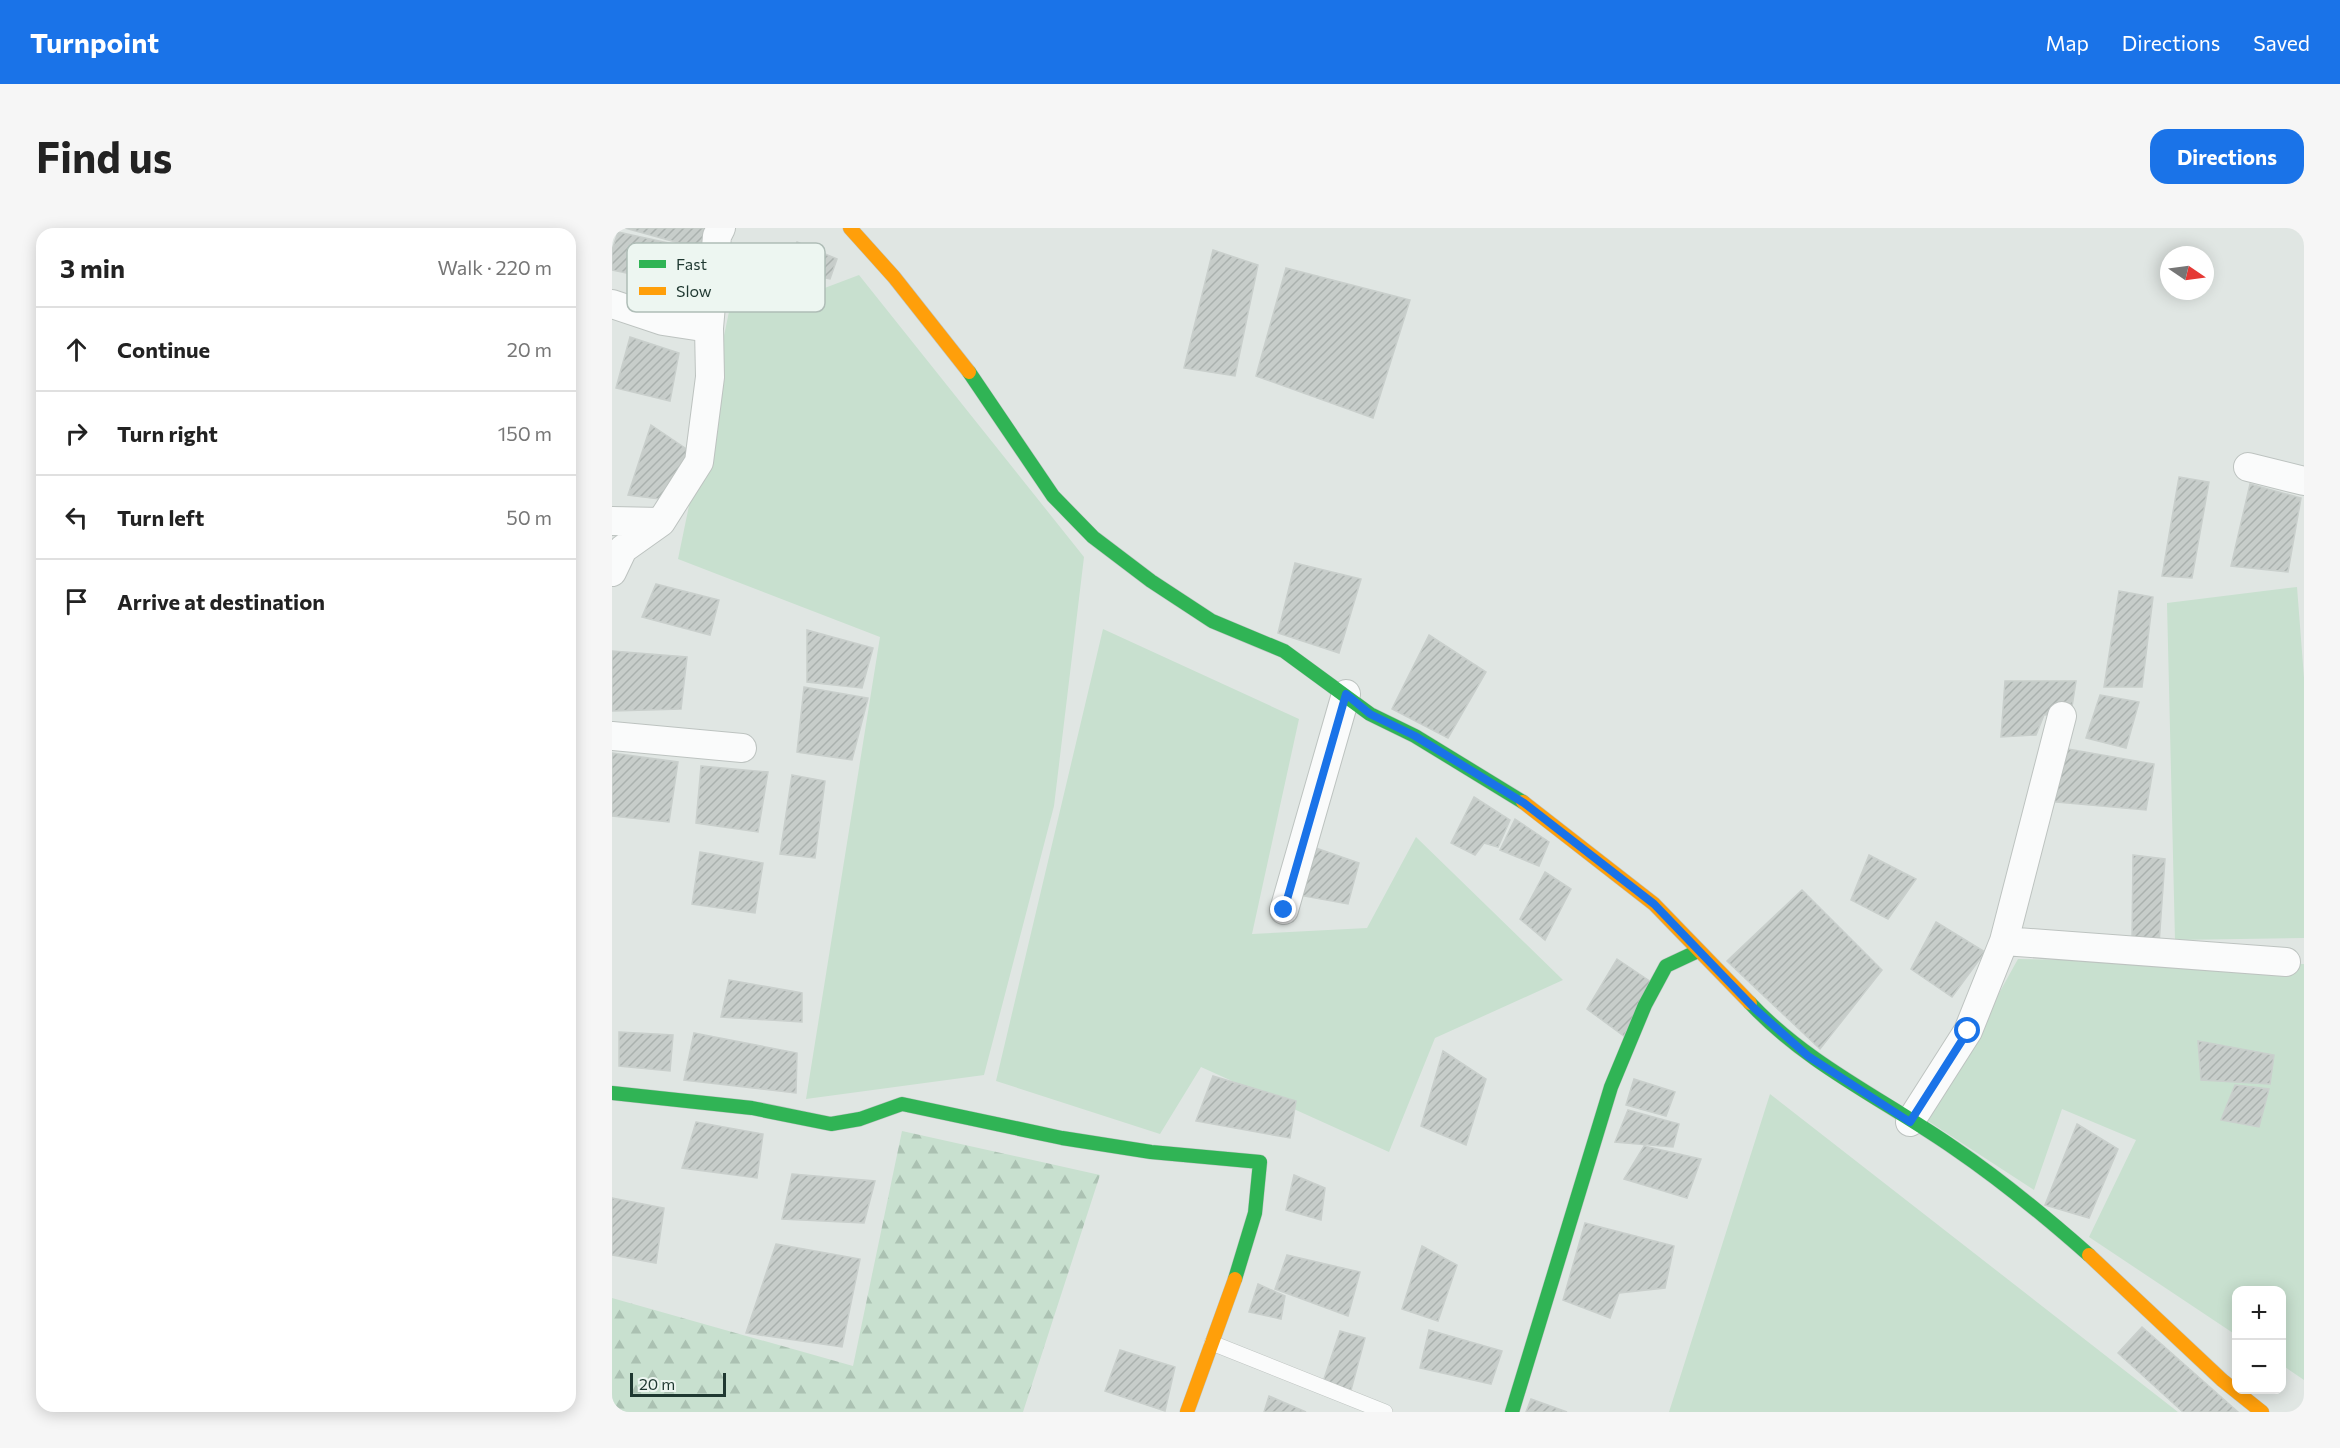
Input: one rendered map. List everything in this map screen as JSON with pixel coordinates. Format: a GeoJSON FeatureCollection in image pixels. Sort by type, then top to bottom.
{"type":"FeatureCollection","features":[{"type":"Feature","properties":{"kind":"street"},"geometry":{"type":"LineString","coordinates":[[716,243],[721,228]]}},
{"type":"Feature","properties":{"kind":"street"},"geometry":{"type":"LineString","coordinates":[[850,228],[894,277],[971,374],[1053,496],[1093,537],[1151,581],[1212,621],[1284,651],[1346,694],[1370,714],[1415,736],[1524,803],[1654,904],[1754,1008],[1808,1056],[1953,1147],[2028,1202],[2094,1259],[2222,1380],[2262,1412]]}},
{"type":"Feature","properties":{"kind":"street"},"geometry":{"type":"LineString","coordinates":[[612,304],[627,309]]}},
{"type":"Feature","properties":{"kind":"street"},"geometry":{"type":"LineString","coordinates":[[636,312],[663,321],[710,328]]}},
{"type":"Feature","properties":{"kind":"street"},"geometry":{"type":"LineString","coordinates":[[612,572],[622,549],[661,522],[699,462],[710,377],[711,312]]}},
{"type":"Feature","properties":{"kind":"street"},"geometry":{"type":"LineString","coordinates":[[2248,466],[2304,481]]}},
{"type":"Feature","properties":{"kind":"street"},"geometry":{"type":"LineString","coordinates":[[612,521],[661,522]]}},
{"type":"Feature","properties":{"kind":"street"},"geometry":{"type":"LineString","coordinates":[[1284,910],[1346,694]]}},
{"type":"Feature","properties":{"kind":"street"},"geometry":{"type":"LineString","coordinates":[[1910,1122],[1968,1031],[2004,941],[2061,716]]}},
{"type":"Feature","properties":{"kind":"street"},"geometry":{"type":"LineString","coordinates":[[612,736],[742,748]]}},
{"type":"Feature","properties":{"kind":"street"},"geometry":{"type":"LineString","coordinates":[[2004,941],[2286,962]]}},
{"type":"Feature","properties":{"kind":"street"},"geometry":{"type":"LineString","coordinates":[[1512,1412],[1611,1087],[1645,1005],[1666,966],[1698,951]]}},
{"type":"Feature","properties":{"kind":"street"},"geometry":{"type":"LineString","coordinates":[[612,1093],[752,1108],[831,1124],[860,1119],[902,1104],[1062,1138],[1151,1152],[1260,1162],[1255,1213],[1187,1412]]}},
{"type":"Feature","properties":{"kind":"lane"},"geometry":{"type":"LineString","coordinates":[[1212,1343],[1385,1412]]}},
{"type":"Feature","properties":{"kind":"green space"},"geometry":{"type":"Polygon","coordinates":[[[859,275],[1084,557],[1054,806],[984,1075],[806,1099],[880,637],[678,559],[729,312],[825,312],[825,288],[859,275]]]}},
{"type":"Feature","properties":{"kind":"green space"},"geometry":{"type":"Polygon","coordinates":[[[2297,587],[2304,678],[2304,938],[2175,940],[2167,603],[2297,587]]]}},
{"type":"Feature","properties":{"kind":"green space"},"geometry":{"type":"Polygon","coordinates":[[[1103,629],[1299,719],[1252,934],[1367,928],[1416,837],[1563,980],[1435,1038],[1389,1152],[1201,1067],[1160,1134],[996,1081],[1103,629]]]}},
{"type":"Feature","properties":{"kind":"green space"},"geometry":{"type":"Polygon","coordinates":[[[2018,959],[2304,964],[2304,1380],[2286,1368],[2286,1286],[2232,1286],[2232,1332],[2089,1237],[2136,1140],[2062,1109],[2034,1190],[1928,1121],[2018,959]]]}},
{"type":"Feature","properties":{"kind":"green space"},"geometry":{"type":"Polygon","coordinates":[[[1770,1094],[2178,1412],[1669,1412],[1770,1094]]]}},
{"type":"Feature","properties":{"kind":"green space"},"geometry":{"type":"Polygon","coordinates":[[[902,1131],[1100,1175],[1023,1412],[612,1412],[612,1298],[853,1366],[902,1131]]]}},
{"type":"Feature","properties":{"kind":"building"},"geometry":{"type":"Polygon","coordinates":[[[625,228],[708,228],[703,243],[679,243],[625,228]]]}},
{"type":"Feature","properties":{"kind":"building"},"geometry":{"type":"Polygon","coordinates":[[[618,232],[669,243],[627,243],[627,273],[612,270],[612,250],[618,232]]]}},
{"type":"Feature","properties":{"kind":"building"},"geometry":{"type":"Polygon","coordinates":[[[1213,250],[1258,265],[1235,376],[1184,368],[1213,250]]]}},
{"type":"Feature","properties":{"kind":"building"},"geometry":{"type":"Polygon","coordinates":[[[825,254],[837,259],[830,279],[825,278],[825,254]]]}},
{"type":"Feature","properties":{"kind":"building"},"geometry":{"type":"Polygon","coordinates":[[[1286,268],[1410,300],[1373,418],[1256,376],[1286,268]]]}},
{"type":"Feature","properties":{"kind":"building"},"geometry":{"type":"Polygon","coordinates":[[[644,312],[676,312],[674,318],[644,312]]]}},
{"type":"Feature","properties":{"kind":"building"},"geometry":{"type":"Polygon","coordinates":[[[630,337],[679,353],[670,401],[616,388],[630,337]]]}},
{"type":"Feature","properties":{"kind":"building"},"geometry":{"type":"Polygon","coordinates":[[[651,425],[688,450],[668,500],[628,495],[651,425]]]}},
{"type":"Feature","properties":{"kind":"building"},"geometry":{"type":"Polygon","coordinates":[[[2179,477],[2209,482],[2192,578],[2162,576],[2179,477]]]}},
{"type":"Feature","properties":{"kind":"building"},"geometry":{"type":"Polygon","coordinates":[[[2250,484],[2301,498],[2288,572],[2231,566],[2250,484]]]}},
{"type":"Feature","properties":{"kind":"building"},"geometry":{"type":"Polygon","coordinates":[[[1295,563],[1361,579],[1339,653],[1278,633],[1295,563]]]}},
{"type":"Feature","properties":{"kind":"building"},"geometry":{"type":"Polygon","coordinates":[[[656,584],[719,600],[710,635],[642,617],[656,584]]]}},
{"type":"Feature","properties":{"kind":"building"},"geometry":{"type":"Polygon","coordinates":[[[2119,591],[2153,597],[2142,687],[2104,687],[2119,591]]]}},
{"type":"Feature","properties":{"kind":"building"},"geometry":{"type":"Polygon","coordinates":[[[807,630],[873,648],[862,688],[807,682],[807,630]]]}},
{"type":"Feature","properties":{"kind":"building"},"geometry":{"type":"Polygon","coordinates":[[[1429,635],[1486,672],[1448,738],[1392,709],[1429,635]]]}},
{"type":"Feature","properties":{"kind":"building"},"geometry":{"type":"Polygon","coordinates":[[[612,651],[687,657],[681,709],[612,711],[612,651]]]}},
{"type":"Feature","properties":{"kind":"building"},"geometry":{"type":"Polygon","coordinates":[[[2005,681],[2076,681],[2071,713],[2044,715],[2036,735],[2001,737],[2005,681]]]}},
{"type":"Feature","properties":{"kind":"building"},"geometry":{"type":"Polygon","coordinates":[[[804,687],[868,698],[852,760],[797,752],[804,687]]]}},
{"type":"Feature","properties":{"kind":"building"},"geometry":{"type":"Polygon","coordinates":[[[2100,695],[2139,702],[2126,748],[2086,738],[2100,695]]]}},
{"type":"Feature","properties":{"kind":"building"},"geometry":{"type":"Polygon","coordinates":[[[2062,748],[2154,764],[2146,810],[2046,801],[2062,748]]]}},
{"type":"Feature","properties":{"kind":"building"},"geometry":{"type":"Polygon","coordinates":[[[612,753],[678,762],[669,822],[612,816],[612,753]]]}},
{"type":"Feature","properties":{"kind":"building"},"geometry":{"type":"Polygon","coordinates":[[[701,766],[768,772],[758,832],[696,823],[701,766]]]}},
{"type":"Feature","properties":{"kind":"building"},"geometry":{"type":"Polygon","coordinates":[[[792,775],[825,781],[815,858],[780,854],[792,775]]]}},
{"type":"Feature","properties":{"kind":"building"},"geometry":{"type":"Polygon","coordinates":[[[1474,797],[1510,820],[1498,847],[1484,843],[1475,855],[1451,843],[1474,797]]]}},
{"type":"Feature","properties":{"kind":"building"},"geometry":{"type":"Polygon","coordinates":[[[1515,819],[1549,842],[1539,866],[1500,850],[1515,819]]]}},
{"type":"Feature","properties":{"kind":"building"},"geometry":{"type":"Polygon","coordinates":[[[1310,846],[1359,863],[1348,904],[1293,894],[1310,846]]]}},
{"type":"Feature","properties":{"kind":"building"},"geometry":{"type":"Polygon","coordinates":[[[700,852],[763,863],[755,913],[692,904],[700,852]]]}},
{"type":"Feature","properties":{"kind":"building"},"geometry":{"type":"Polygon","coordinates":[[[1869,855],[1916,879],[1888,919],[1851,900],[1869,855]]]}},
{"type":"Feature","properties":{"kind":"building"},"geometry":{"type":"Polygon","coordinates":[[[2133,855],[2165,859],[2159,944],[2132,944],[2133,855]]]}},
{"type":"Feature","properties":{"kind":"building"},"geometry":{"type":"Polygon","coordinates":[[[1545,872],[1571,889],[1545,940],[1520,919],[1545,872]]]}},
{"type":"Feature","properties":{"kind":"building"},"geometry":{"type":"Polygon","coordinates":[[[1802,890],[1882,970],[1820,1049],[1727,961],[1802,890]]]}},
{"type":"Feature","properties":{"kind":"building"},"geometry":{"type":"Polygon","coordinates":[[[1936,922],[1985,952],[1952,997],[1911,969],[1936,922]]]}},
{"type":"Feature","properties":{"kind":"building"},"geometry":{"type":"Polygon","coordinates":[[[1617,959],[1651,982],[1624,1036],[1587,1009],[1617,959]]]}},
{"type":"Feature","properties":{"kind":"building"},"geometry":{"type":"Polygon","coordinates":[[[729,980],[802,993],[802,1022],[721,1017],[729,980]]]}},
{"type":"Feature","properties":{"kind":"building"},"geometry":{"type":"Polygon","coordinates":[[[619,1032],[673,1035],[670,1071],[619,1066],[619,1032]]]}},
{"type":"Feature","properties":{"kind":"building"},"geometry":{"type":"Polygon","coordinates":[[[694,1033],[797,1053],[796,1093],[684,1080],[694,1033]]]}},
{"type":"Feature","properties":{"kind":"building"},"geometry":{"type":"Polygon","coordinates":[[[2198,1041],[2274,1055],[2270,1084],[2201,1080],[2198,1041]]]}},
{"type":"Feature","properties":{"kind":"building"},"geometry":{"type":"Polygon","coordinates":[[[1443,1051],[1486,1079],[1466,1145],[1421,1126],[1443,1051]]]}},
{"type":"Feature","properties":{"kind":"building"},"geometry":{"type":"Polygon","coordinates":[[[1213,1076],[1296,1101],[1290,1138],[1196,1121],[1213,1076]]]}},
{"type":"Feature","properties":{"kind":"building"},"geometry":{"type":"Polygon","coordinates":[[[1634,1079],[1675,1092],[1666,1116],[1626,1105],[1634,1079]]]}},
{"type":"Feature","properties":{"kind":"building"},"geometry":{"type":"Polygon","coordinates":[[[2235,1085],[2269,1089],[2259,1127],[2221,1120],[2235,1085]]]}},
{"type":"Feature","properties":{"kind":"building"},"geometry":{"type":"Polygon","coordinates":[[[1628,1110],[1679,1124],[1673,1147],[1615,1142],[1628,1110]]]}},
{"type":"Feature","properties":{"kind":"building"},"geometry":{"type":"Polygon","coordinates":[[[696,1122],[763,1134],[757,1178],[682,1168],[696,1122]]]}},
{"type":"Feature","properties":{"kind":"building"},"geometry":{"type":"Polygon","coordinates":[[[2077,1124],[2118,1149],[2089,1218],[2045,1205],[2077,1124]]]}},
{"type":"Feature","properties":{"kind":"building"},"geometry":{"type":"Polygon","coordinates":[[[1644,1146],[1701,1159],[1687,1198],[1624,1179],[1644,1146]]]}},
{"type":"Feature","properties":{"kind":"building"},"geometry":{"type":"Polygon","coordinates":[[[792,1174],[875,1181],[864,1223],[782,1219],[792,1174]]]}},
{"type":"Feature","properties":{"kind":"building"},"geometry":{"type":"Polygon","coordinates":[[[1294,1175],[1325,1188],[1321,1220],[1286,1210],[1294,1175]]]}},
{"type":"Feature","properties":{"kind":"building"},"geometry":{"type":"Polygon","coordinates":[[[612,1198],[664,1208],[656,1263],[612,1255],[612,1198]]]}},
{"type":"Feature","properties":{"kind":"building"},"geometry":{"type":"Polygon","coordinates":[[[1585,1223],[1674,1246],[1665,1288],[1619,1293],[1610,1318],[1563,1300],[1585,1223]]]}},
{"type":"Feature","properties":{"kind":"building"},"geometry":{"type":"Polygon","coordinates":[[[776,1244],[860,1259],[842,1347],[746,1333],[776,1244]]]}},
{"type":"Feature","properties":{"kind":"building"},"geometry":{"type":"Polygon","coordinates":[[[1422,1246],[1457,1265],[1438,1321],[1402,1309],[1422,1246]]]}},
{"type":"Feature","properties":{"kind":"building"},"geometry":{"type":"Polygon","coordinates":[[[1287,1255],[1360,1272],[1348,1316],[1275,1289],[1287,1255]]]}},
{"type":"Feature","properties":{"kind":"building"},"geometry":{"type":"Polygon","coordinates":[[[1258,1284],[1285,1296],[1281,1319],[1249,1312],[1258,1284]]]}},
{"type":"Feature","properties":{"kind":"building"},"geometry":{"type":"Polygon","coordinates":[[[2142,1327],[2238,1412],[2183,1412],[2118,1353],[2142,1327]]]}},
{"type":"Feature","properties":{"kind":"building"},"geometry":{"type":"Polygon","coordinates":[[[1429,1330],[1502,1351],[1491,1384],[1420,1368],[1429,1330]]]}},
{"type":"Feature","properties":{"kind":"building"},"geometry":{"type":"Polygon","coordinates":[[[1340,1331],[1365,1338],[1351,1390],[1323,1382],[1340,1331]]]}},
{"type":"Feature","properties":{"kind":"building"},"geometry":{"type":"Polygon","coordinates":[[[1120,1350],[1175,1367],[1165,1411],[1105,1391],[1120,1350]]]}},
{"type":"Feature","properties":{"kind":"building"},"geometry":{"type":"Polygon","coordinates":[[[1269,1396],[1306,1412],[1264,1412],[1269,1396]]]}},
{"type":"Feature","properties":{"kind":"building"},"geometry":{"type":"Polygon","coordinates":[[[1531,1399],[1567,1412],[1526,1412],[1531,1399]]]}},
{"type":"Feature","properties":{"kind":"traffic: fast"},"geometry":{"type":"LineString","coordinates":[[969,372],[1053,496],[1093,537],[1151,581],[1212,621],[1284,651],[1370,714],[1415,736],[1523,802]]}},
{"type":"Feature","properties":{"kind":"traffic: fast"},"geometry":{"type":"LineString","coordinates":[[1512,1412],[1611,1087],[1645,1005],[1666,966],[1698,951]]}},
{"type":"Feature","properties":{"kind":"traffic: fast"},"geometry":{"type":"LineString","coordinates":[[1750,1003],[1773,1025],[1822,1063],[1989,1173],[2089,1255]]}},
{"type":"Feature","properties":{"kind":"traffic: fast"},"geometry":{"type":"LineString","coordinates":[[612,1093],[752,1108],[831,1124],[860,1119],[902,1104],[1062,1138],[1151,1152],[1260,1162],[1255,1213],[1235,1279]]}},
{"type":"Feature","properties":{"kind":"traffic: slow"},"geometry":{"type":"LineString","coordinates":[[850,228],[894,277],[969,372]]}},
{"type":"Feature","properties":{"kind":"traffic: slow"},"geometry":{"type":"LineString","coordinates":[[1523,802],[1654,904],[1750,1003]]}},
{"type":"Feature","properties":{"kind":"traffic: slow"},"geometry":{"type":"LineString","coordinates":[[2089,1255],[2222,1380],[2262,1412]]}},
{"type":"Feature","properties":{"kind":"traffic: slow"},"geometry":{"type":"LineString","coordinates":[[1187,1412],[1235,1279]]}},
{"type":"Feature","properties":{"kind":"route"},"geometry":{"type":"LineString","coordinates":[[1284,910],[1346,694],[1370,714],[1415,736],[1524,803],[1654,904],[1754,1008],[1808,1056],[1910,1122],[1968,1031]]}}]}
